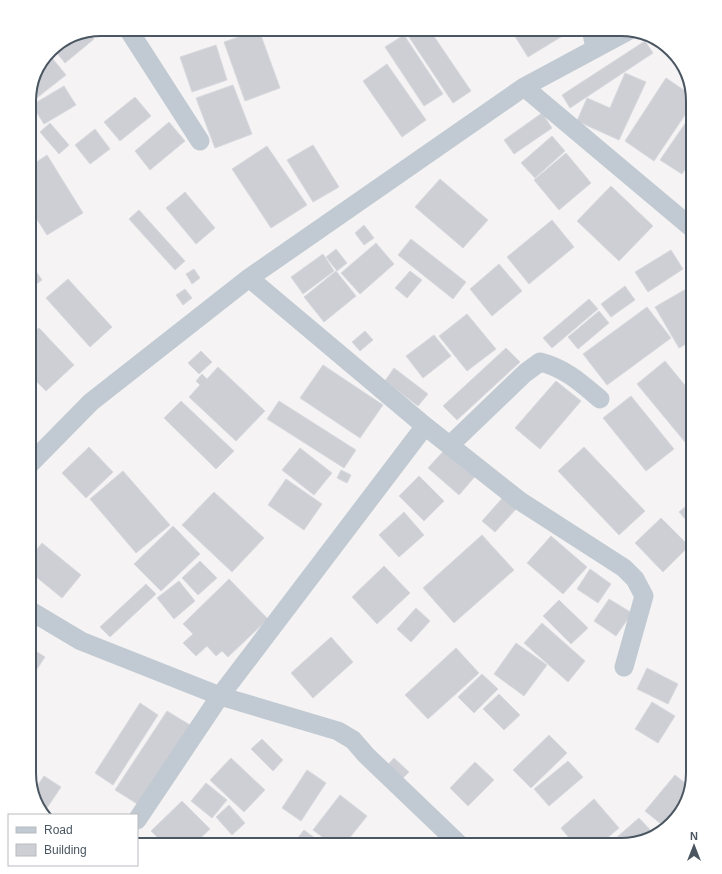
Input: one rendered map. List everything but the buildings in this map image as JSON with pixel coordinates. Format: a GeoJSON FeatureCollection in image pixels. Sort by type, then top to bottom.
{"type":"FeatureCollection","features":[{"type":"Feature","properties":{"kind":"street"},"geometry":{"type":"LineString","coordinates":[[132,36],[200,141]]}},
{"type":"Feature","properties":{"kind":"street"},"geometry":{"type":"LineString","coordinates":[[592,36],[595,48]]}},
{"type":"Feature","properties":{"kind":"street"},"geometry":{"type":"LineString","coordinates":[[36,458],[91,402],[248,278],[524,87],[618,36]]}},
{"type":"Feature","properties":{"kind":"street"},"geometry":{"type":"LineString","coordinates":[[524,87],[686,223]]}},
{"type":"Feature","properties":{"kind":"street"},"geometry":{"type":"LineString","coordinates":[[248,278],[426,426],[520,501],[624,568],[635,579],[644,596],[624,667]]}},
{"type":"Feature","properties":{"kind":"street"},"geometry":{"type":"LineString","coordinates":[[450,445],[525,373],[540,362],[552,365],[568,372],[600,400]]}},
{"type":"Feature","properties":{"kind":"street"},"geometry":{"type":"LineString","coordinates":[[138,819],[220,696],[426,426]]}},
{"type":"Feature","properties":{"kind":"street"},"geometry":{"type":"LineString","coordinates":[[36,614],[81,641],[220,696],[338,731],[353,740],[366,755],[453,838]]}}]}
